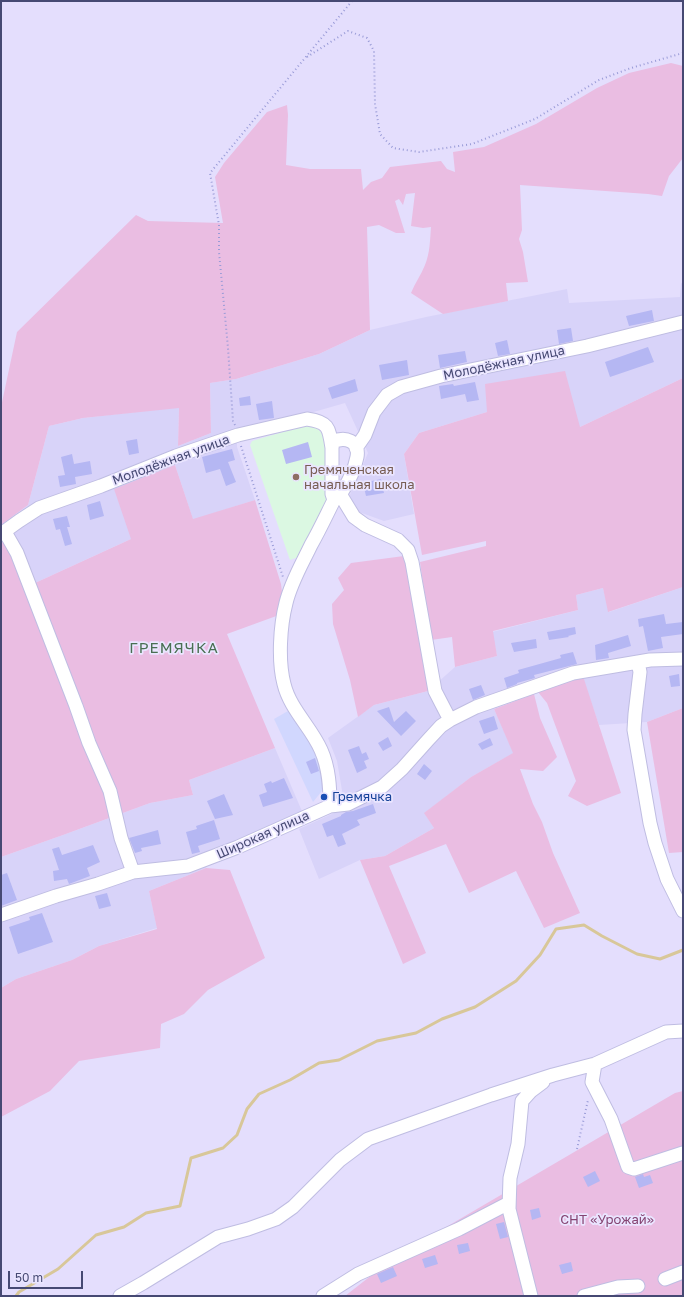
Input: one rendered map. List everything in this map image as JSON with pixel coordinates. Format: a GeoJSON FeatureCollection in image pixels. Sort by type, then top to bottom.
{"type":"FeatureCollection","features":[{"type":"Feature","properties":{"kind":"street","name":"Молодёжная улица"},"geometry":{"type":"LineString","coordinates":[[356,448],[365,435],[374,412],[387,396],[401,387],[442,376],[586,346],[683,322]]}},
{"type":"Feature","properties":{"kind":"street","name":"Молодёжная улица"},"geometry":{"type":"LineString","coordinates":[[3,533],[39,508],[101,486],[176,456],[238,435],[307,419],[312,419],[324,424],[329,430],[332,448],[332,494],[337,497]]}},
{"type":"Feature","properties":{"kind":"street"},"geometry":{"type":"LineString","coordinates":[[330,806],[330,781],[321,750],[292,702],[284,685],[281,646],[286,604],[297,573],[337,497],[343,489],[357,456],[356,448],[352,442],[346,439],[339,439],[334,442],[332,448]]}},
{"type":"Feature","properties":{"kind":"street"},"geometry":{"type":"LineString","coordinates":[[337,497],[354,517],[365,525],[398,540],[408,550],[412,562],[435,690],[450,720]]}},
{"type":"Feature","properties":{"kind":"street"},"geometry":{"type":"LineString","coordinates":[[3,533],[17,553],[89,743],[110,791],[121,838],[133,872]]}},
{"type":"Feature","properties":{"kind":"street","name":"Широкая улица"},"geometry":{"type":"LineString","coordinates":[[1,915],[133,872],[188,866],[238,847],[330,806],[348,804],[382,786],[402,769],[432,735],[450,720],[476,707],[573,673],[650,660],[683,659]]}},
{"type":"Feature","properties":{"kind":"street"},"geometry":{"type":"LineString","coordinates":[[638,662],[640,672],[634,714],[634,730],[650,823],[654,843],[667,879],[683,911]]}},
{"type":"Feature","properties":{"kind":"street"},"geometry":{"type":"LineString","coordinates":[[120,1296],[218,1237],[248,1229],[276,1219],[293,1207],[340,1160],[368,1139],[491,1095],[595,1064],[666,1032],[683,1031]]}},
{"type":"Feature","properties":{"kind":"street"},"geometry":{"type":"LineString","coordinates":[[595,1064],[592,1082],[611,1120],[630,1169],[683,1153]]}},
{"type":"Feature","properties":{"kind":"street"},"geometry":{"type":"LineString","coordinates":[[531,1296],[514,1232],[509,1204],[511,1188],[510,1178],[518,1144],[522,1101],[531,1091],[553,1076]]}},
{"type":"Feature","properties":{"kind":"street"},"geometry":{"type":"LineString","coordinates":[[322,1296],[358,1274],[509,1204]]}},
{"type":"Feature","properties":{"kind":"street"},"geometry":{"type":"LineString","coordinates":[[665,1279],[683,1272]]}},
{"type":"Feature","properties":{"kind":"street"},"geometry":{"type":"LineString","coordinates":[[584,1296],[618,1287],[638,1286]]}},
{"type":"Feature","properties":{"kind":"path"},"geometry":{"type":"LineString","coordinates":[[290,591],[286,585],[233,421],[219,252],[219,225],[210,174],[352,1]]}},
{"type":"Feature","properties":{"kind":"path"},"geometry":{"type":"LineString","coordinates":[[304,59],[348,31],[367,38],[374,52],[375,104],[380,134],[393,148],[420,152],[472,144],[535,119],[599,80],[631,68],[683,53]]}},
{"type":"Feature","properties":{"kind":"path"},"geometry":{"type":"LineString","coordinates":[[577,1149],[592,1082]]}},
{"type":"Feature","properties":{"kind":"shaded area"},"geometry":{"type":"Polygon","coordinates":[[[683,281],[683,378],[580,427],[487,412],[419,433],[404,454],[414,514],[384,521],[359,512],[349,497],[368,453],[345,403],[237,434],[237,447],[255,500],[193,520],[175,465],[131,539],[35,583],[3,541],[1,543],[1,525],[28,505],[49,426],[83,418],[179,407],[178,446],[211,433],[210,383],[236,379],[319,354],[370,330],[426,317],[567,289],[569,303],[680,297],[681,284],[683,281]]]}},
{"type":"Feature","properties":{"kind":"shaded area","name":"Гремяченская начальная школа"},"geometry":{"type":"Polygon","coordinates":[[[313,423],[324,436],[329,458],[332,496],[304,555],[290,560],[250,445],[252,441],[313,423]]]}},
{"type":"Feature","properties":{"kind":"shaded area"},"geometry":{"type":"Polygon","coordinates":[[[683,587],[683,708],[647,722],[599,725],[582,677],[494,709],[514,753],[471,777],[425,813],[434,828],[385,856],[360,860],[319,879],[299,829],[345,808],[337,761],[328,738],[374,705],[428,691],[455,667],[497,656],[492,632],[578,610],[576,595],[603,588],[609,612],[683,587]]]}},
{"type":"Feature","properties":{"kind":"shaded area"},"geometry":{"type":"Polygon","coordinates":[[[295,707],[330,781],[313,802],[274,719],[295,707]]]}},
{"type":"Feature","properties":{"kind":"shaded area"},"geometry":{"type":"Polygon","coordinates":[[[275,748],[304,816],[210,857],[206,868],[149,891],[157,928],[99,946],[72,960],[16,979],[1,988],[1,857],[150,803],[193,795],[189,780],[275,748]]]}},
{"type":"Feature","properties":{"kind":"green space"},"geometry":{"type":"Polygon","coordinates":[[[671,63],[683,66],[683,158],[669,176],[662,196],[520,185],[522,230],[519,239],[523,252],[528,282],[506,283],[508,301],[443,314],[411,293],[427,260],[430,246],[431,227],[423,228],[411,226],[415,193],[406,194],[403,205],[399,199],[395,201],[405,233],[396,233],[379,225],[367,227],[370,330],[319,354],[236,379],[210,383],[211,433],[178,446],[179,408],[83,418],[49,426],[28,505],[1,525],[1,407],[17,332],[136,215],[148,221],[223,223],[215,177],[224,163],[267,112],[287,105],[286,165],[310,169],[361,169],[363,190],[371,182],[382,178],[390,167],[441,161],[447,169],[455,172],[453,152],[484,147],[536,124],[597,88],[629,73],[671,63]]]}},
{"type":"Feature","properties":{"kind":"green space"},"geometry":{"type":"Polygon","coordinates":[[[565,371],[580,427],[683,378],[683,587],[608,612],[603,588],[576,595],[578,610],[493,631],[497,656],[455,667],[452,637],[431,640],[420,562],[486,546],[486,541],[422,555],[404,454],[419,433],[487,412],[485,384],[565,371]]]}},
{"type":"Feature","properties":{"kind":"green space"},"geometry":{"type":"Polygon","coordinates":[[[175,465],[193,519],[255,500],[281,584],[283,600],[279,615],[227,634],[275,748],[189,780],[193,795],[150,803],[1,857],[1,543],[14,535],[35,583],[131,539],[114,489],[175,465]]]}},
{"type":"Feature","properties":{"kind":"green space"},"geometry":{"type":"Polygon","coordinates":[[[404,556],[428,691],[374,705],[358,717],[350,680],[333,624],[332,604],[344,590],[338,578],[351,563],[404,556]]]}},
{"type":"Feature","properties":{"kind":"green space"},"geometry":{"type":"Polygon","coordinates":[[[583,676],[621,793],[587,806],[568,796],[576,781],[547,703],[538,692],[583,676]]]}},
{"type":"Feature","properties":{"kind":"green space"},"geometry":{"type":"Polygon","coordinates":[[[534,694],[540,718],[557,757],[543,771],[520,769],[553,853],[580,913],[544,928],[516,871],[469,893],[446,844],[389,866],[426,953],[403,964],[360,860],[385,856],[434,828],[424,813],[471,777],[513,753],[494,709],[534,694]]]}},
{"type":"Feature","properties":{"kind":"green space"},"geometry":{"type":"Polygon","coordinates":[[[683,708],[683,852],[669,853],[647,722],[683,708]]]}},
{"type":"Feature","properties":{"kind":"green space"},"geometry":{"type":"Polygon","coordinates":[[[206,868],[230,870],[265,958],[208,990],[184,1014],[161,1024],[160,1048],[79,1061],[50,1091],[1,1117],[1,988],[16,979],[72,960],[99,946],[157,929],[149,891],[206,868]]]}},
{"type":"Feature","properties":{"kind":"green space","name":"СНТ «Урожай»"},"geometry":{"type":"Polygon","coordinates":[[[683,1091],[683,1296],[345,1296],[395,1257],[675,1093],[683,1091]]]}},
{"type":"Feature","properties":{"kind":"building"},"geometry":{"type":"Polygon","coordinates":[[[652,310],[654,321],[629,326],[626,316],[652,310]]]}},
{"type":"Feature","properties":{"kind":"building"},"geometry":{"type":"Polygon","coordinates":[[[571,328],[573,341],[559,344],[557,330],[571,328]]]}},
{"type":"Feature","properties":{"kind":"building"},"geometry":{"type":"Polygon","coordinates":[[[507,340],[510,354],[498,356],[495,343],[507,340]]]}},
{"type":"Feature","properties":{"kind":"building"},"geometry":{"type":"Polygon","coordinates":[[[648,347],[654,362],[610,377],[605,362],[648,347]]]}},
{"type":"Feature","properties":{"kind":"building"},"geometry":{"type":"Polygon","coordinates":[[[465,351],[467,362],[440,368],[438,355],[465,351]]]}},
{"type":"Feature","properties":{"kind":"building"},"geometry":{"type":"Polygon","coordinates":[[[407,360],[409,375],[382,380],[379,365],[407,360]]]}},
{"type":"Feature","properties":{"kind":"building"},"geometry":{"type":"Polygon","coordinates":[[[355,379],[358,391],[332,399],[328,388],[355,379]]]}},
{"type":"Feature","properties":{"kind":"building"},"geometry":{"type":"Polygon","coordinates":[[[475,382],[479,400],[467,402],[465,394],[441,399],[439,386],[453,384],[454,386],[475,382]]]}},
{"type":"Feature","properties":{"kind":"building"},"geometry":{"type":"Polygon","coordinates":[[[250,396],[251,405],[240,406],[239,398],[250,396]]]}},
{"type":"Feature","properties":{"kind":"building"},"geometry":{"type":"Polygon","coordinates":[[[272,401],[274,418],[259,420],[256,404],[272,401]]]}},
{"type":"Feature","properties":{"kind":"building"},"geometry":{"type":"Polygon","coordinates":[[[137,439],[139,453],[129,455],[126,441],[137,439]]]}},
{"type":"Feature","properties":{"kind":"building"},"geometry":{"type":"Polygon","coordinates":[[[308,442],[312,457],[286,464],[282,450],[308,442]]]}},
{"type":"Feature","properties":{"kind":"building"},"geometry":{"type":"Polygon","coordinates":[[[232,449],[235,460],[228,462],[236,482],[226,486],[220,469],[206,473],[202,457],[232,449]]]}},
{"type":"Feature","properties":{"kind":"building"},"geometry":{"type":"Polygon","coordinates":[[[72,454],[74,464],[90,461],[92,474],[75,477],[76,484],[60,487],[58,476],[65,475],[61,457],[72,454]]]}},
{"type":"Feature","properties":{"kind":"building"},"geometry":{"type":"Polygon","coordinates":[[[381,479],[384,493],[366,496],[363,483],[381,479]]]}},
{"type":"Feature","properties":{"kind":"building"},"geometry":{"type":"Polygon","coordinates":[[[100,501],[104,516],[90,520],[87,505],[100,501]]]}},
{"type":"Feature","properties":{"kind":"building"},"geometry":{"type":"Polygon","coordinates":[[[67,516],[70,527],[67,527],[72,544],[65,546],[60,529],[56,530],[53,519],[67,516]]]}},
{"type":"Feature","properties":{"kind":"building"},"geometry":{"type":"Polygon","coordinates":[[[664,614],[666,624],[683,622],[683,634],[661,637],[663,648],[648,651],[643,626],[639,627],[638,619],[664,614]]]}},
{"type":"Feature","properties":{"kind":"building"},"geometry":{"type":"Polygon","coordinates":[[[575,627],[576,634],[568,636],[569,637],[549,640],[547,632],[575,627]]]}},
{"type":"Feature","properties":{"kind":"building"},"geometry":{"type":"Polygon","coordinates":[[[628,635],[631,646],[608,653],[609,658],[596,660],[595,645],[628,635]]]}},
{"type":"Feature","properties":{"kind":"building"},"geometry":{"type":"Polygon","coordinates":[[[536,639],[537,648],[514,652],[511,643],[536,639]]]}},
{"type":"Feature","properties":{"kind":"building"},"geometry":{"type":"Polygon","coordinates":[[[573,652],[577,664],[534,675],[535,678],[517,683],[507,688],[504,678],[519,673],[518,670],[561,658],[560,655],[573,652]]]}},
{"type":"Feature","properties":{"kind":"building"},"geometry":{"type":"Polygon","coordinates":[[[679,674],[680,686],[671,687],[669,676],[679,674]]]}},
{"type":"Feature","properties":{"kind":"building"},"geometry":{"type":"Polygon","coordinates":[[[481,685],[485,695],[473,700],[469,689],[481,685]]]}},
{"type":"Feature","properties":{"kind":"building"},"geometry":{"type":"Polygon","coordinates":[[[389,707],[394,722],[406,711],[416,721],[401,736],[377,711],[389,707]]]}},
{"type":"Feature","properties":{"kind":"building"},"geometry":{"type":"Polygon","coordinates":[[[494,716],[498,729],[484,734],[479,721],[494,716]]]}},
{"type":"Feature","properties":{"kind":"building"},"geometry":{"type":"Polygon","coordinates":[[[388,737],[392,746],[383,751],[378,743],[388,737]]]}},
{"type":"Feature","properties":{"kind":"building"},"geometry":{"type":"Polygon","coordinates":[[[490,738],[493,745],[482,750],[478,744],[490,738]]]}},
{"type":"Feature","properties":{"kind":"building"},"geometry":{"type":"Polygon","coordinates":[[[359,746],[362,754],[366,752],[369,759],[364,761],[367,768],[357,773],[348,750],[359,746]]]}},
{"type":"Feature","properties":{"kind":"building"},"geometry":{"type":"Polygon","coordinates":[[[315,758],[319,771],[311,774],[306,762],[315,758]]]}},
{"type":"Feature","properties":{"kind":"building"},"geometry":{"type":"Polygon","coordinates":[[[424,764],[432,771],[425,780],[417,774],[424,764]]]}},
{"type":"Feature","properties":{"kind":"building"},"geometry":{"type":"Polygon","coordinates":[[[284,778],[293,798],[263,807],[259,795],[267,792],[264,784],[271,781],[272,783],[284,778]]]}},
{"type":"Feature","properties":{"kind":"building"},"geometry":{"type":"Polygon","coordinates":[[[224,794],[233,815],[215,819],[207,801],[224,794]]]}},
{"type":"Feature","properties":{"kind":"building"},"geometry":{"type":"Polygon","coordinates":[[[373,804],[376,813],[357,820],[360,825],[342,834],[346,844],[338,847],[333,835],[327,837],[322,824],[341,816],[346,812],[373,804]]]}},
{"type":"Feature","properties":{"kind":"building"},"geometry":{"type":"Polygon","coordinates":[[[214,820],[220,839],[198,846],[200,852],[192,854],[186,832],[197,829],[196,826],[214,820]]]}},
{"type":"Feature","properties":{"kind":"building"},"geometry":{"type":"Polygon","coordinates":[[[158,830],[161,844],[141,848],[142,851],[135,853],[129,838],[158,830]]]}},
{"type":"Feature","properties":{"kind":"building"},"geometry":{"type":"Polygon","coordinates":[[[93,845],[100,862],[87,868],[90,876],[69,884],[67,879],[54,881],[53,871],[59,870],[52,849],[59,847],[62,855],[93,845]]]}},
{"type":"Feature","properties":{"kind":"building"},"geometry":{"type":"Polygon","coordinates":[[[7,873],[17,900],[1,906],[1,875],[7,873]]]}},
{"type":"Feature","properties":{"kind":"building"},"geometry":{"type":"Polygon","coordinates":[[[107,893],[111,906],[99,909],[95,896],[107,893]]]}},
{"type":"Feature","properties":{"kind":"building"},"geometry":{"type":"Polygon","coordinates":[[[42,913],[53,942],[18,954],[9,927],[30,920],[29,917],[42,913]]]}},
{"type":"Feature","properties":{"kind":"building"},"geometry":{"type":"Polygon","coordinates":[[[595,1171],[600,1181],[588,1187],[583,1177],[595,1171]]]}},
{"type":"Feature","properties":{"kind":"building"},"geometry":{"type":"Polygon","coordinates":[[[643,1174],[644,1177],[650,1175],[653,1183],[639,1188],[635,1177],[643,1174]]]}},
{"type":"Feature","properties":{"kind":"building"},"geometry":{"type":"Polygon","coordinates":[[[539,1208],[541,1217],[532,1220],[530,1210],[539,1208]]]}},
{"type":"Feature","properties":{"kind":"building"},"geometry":{"type":"Polygon","coordinates":[[[504,1222],[508,1237],[500,1239],[496,1224],[504,1222]]]}},
{"type":"Feature","properties":{"kind":"building"},"geometry":{"type":"Polygon","coordinates":[[[468,1243],[470,1251],[459,1254],[457,1245],[468,1243]]]}},
{"type":"Feature","properties":{"kind":"building"},"geometry":{"type":"Polygon","coordinates":[[[435,1255],[438,1264],[425,1268],[422,1259],[435,1255]]]}},
{"type":"Feature","properties":{"kind":"building"},"geometry":{"type":"Polygon","coordinates":[[[571,1262],[573,1271],[562,1274],[559,1265],[571,1262]]]}},
{"type":"Feature","properties":{"kind":"building"},"geometry":{"type":"Polygon","coordinates":[[[393,1267],[397,1276],[381,1283],[377,1274],[393,1267]]]}},
{"type":"Feature","properties":{"kind":"waterway"},"geometry":{"type":"LineString","coordinates":[[16,1296],[19,1292],[58,1269],[96,1235],[124,1227],[146,1213],[180,1206],[191,1158],[223,1148],[237,1135],[247,1109],[259,1094],[290,1080],[319,1063],[339,1060],[377,1041],[416,1033],[442,1019],[475,1007],[516,981],[540,955],[556,929],[584,925],[637,954],[660,959],[683,950]]}},
{"type":"Feature","properties":{"kind":"place","name":"Гремяченская начальная школа"},"geometry":{"type":"Point","coordinates":[296,477]}},
{"type":"Feature","properties":{"kind":"place","name":"Гремячка"},"geometry":{"type":"Point","coordinates":[324,797]}},
{"type":"Feature","properties":{"kind":"district","name":"ГРЕМЯЧКА"},"geometry":{"type":"Point","coordinates":[174,648]}}]}
